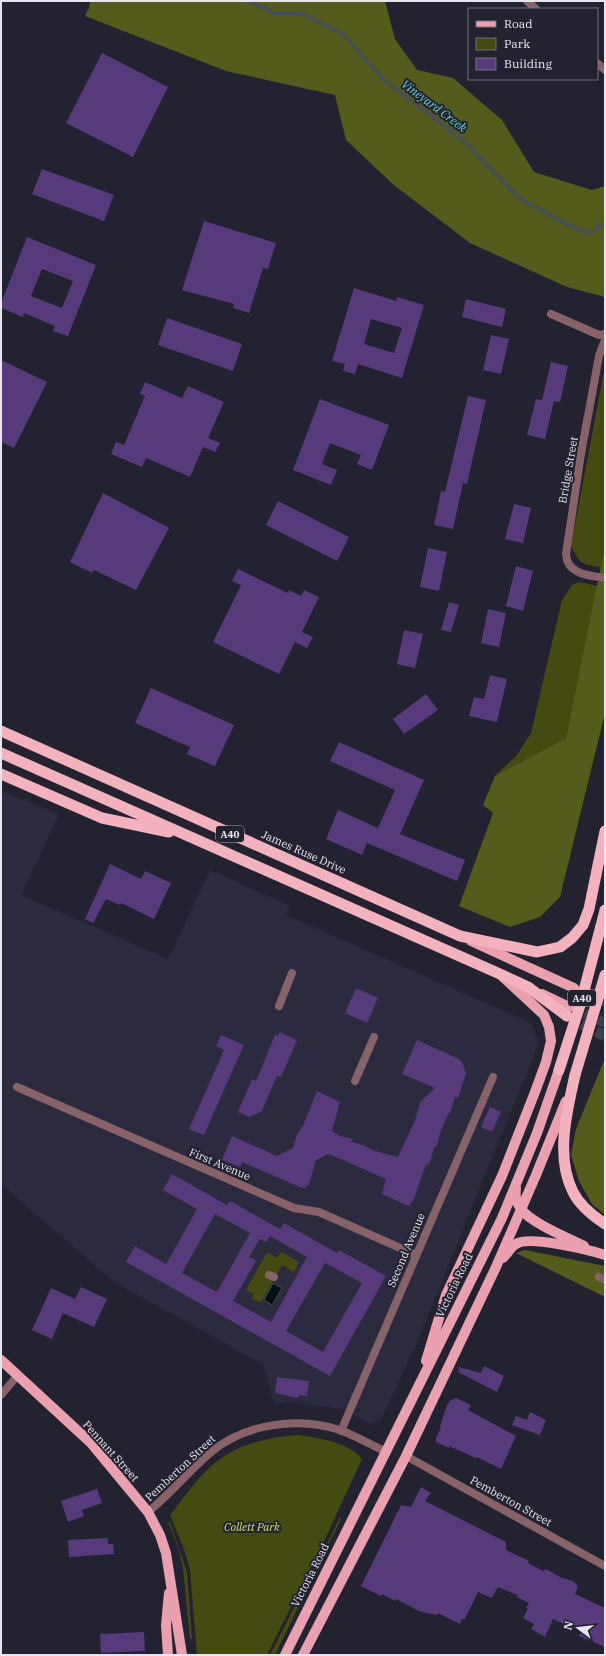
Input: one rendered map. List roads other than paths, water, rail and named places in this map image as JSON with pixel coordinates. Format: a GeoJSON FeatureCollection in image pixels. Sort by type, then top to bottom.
{"type":"FeatureCollection","features":[{"type":"Feature","properties":{"kind":"highway","name":"James Ruse Drive"},"geometry":{"type":"LineString","coordinates":[[1,731],[460,936]]}},
{"type":"Feature","properties":{"kind":"highway","name":"A40"},"geometry":{"type":"LineString","coordinates":[[1,753],[316,891],[500,974],[528,987],[568,1011]]}},
{"type":"Feature","properties":{"kind":"highway"},"geometry":{"type":"LineString","coordinates":[[1,774],[102,818],[167,832],[176,830]]}},
{"type":"Feature","properties":{"kind":"highway","name":"A40"},"geometry":{"type":"LineString","coordinates":[[460,936],[537,952],[560,947],[572,938],[582,925],[589,909],[605,831]]}},
{"type":"Feature","properties":{"kind":"highway","name":"Victoria Road"},"geometry":{"type":"LineString","coordinates":[[559,1070],[581,1002],[605,910]]}},
{"type":"Feature","properties":{"kind":"highway","name":"A40"},"geometry":{"type":"LineString","coordinates":[[605,975],[575,1075],[565,1131],[564,1150],[566,1171],[573,1192],[590,1213],[605,1224]]}},
{"type":"Feature","properties":{"kind":"main road","name":"James Ruse Drive"},"geometry":{"type":"LineString","coordinates":[[460,936],[574,988]]}},
{"type":"Feature","properties":{"kind":"main road"},"geometry":{"type":"LineString","coordinates":[[417,1389],[446,1295],[502,1176],[546,1062],[551,1041],[549,1027],[544,1015],[500,974]]}},
{"type":"Feature","properties":{"kind":"main road","name":"Victoria Road"},"geometry":{"type":"LineString","coordinates":[[285,1655],[483,1257],[517,1184],[559,1070]]}},
{"type":"Feature","properties":{"kind":"main road"},"geometry":{"type":"LineString","coordinates":[[303,1655],[406,1456],[496,1267],[522,1210],[551,1140],[575,1075]]}},
{"type":"Feature","properties":{"kind":"main road"},"geometry":{"type":"LineString","coordinates":[[517,1184],[516,1198],[522,1210],[538,1222],[604,1254]]}},
{"type":"Feature","properties":{"kind":"main road"},"geometry":{"type":"LineString","coordinates":[[496,1267],[516,1244],[524,1241],[559,1244],[604,1254]]}},
{"type":"Feature","properties":{"kind":"main road","name":"Pennant Street"},"geometry":{"type":"LineString","coordinates":[[1,1360],[91,1443],[148,1512],[160,1535],[166,1553],[170,1579]]}},
{"type":"Feature","properties":{"kind":"main road"},"geometry":{"type":"LineString","coordinates":[[168,1655],[166,1625],[170,1579]]}},
{"type":"Feature","properties":{"kind":"main road"},"geometry":{"type":"LineString","coordinates":[[170,1579],[182,1655]]}},
{"type":"Feature","properties":{"kind":"street"},"geometry":{"type":"LineString","coordinates":[[527,1],[535,8]]}},
{"type":"Feature","properties":{"kind":"street"},"geometry":{"type":"LineString","coordinates":[[551,314],[599,335],[605,334]]}},
{"type":"Feature","properties":{"kind":"street","name":"Bridge Street"},"geometry":{"type":"LineString","coordinates":[[602,577],[573,570],[567,561],[566,554],[581,454],[600,356],[605,340]]}},
{"type":"Feature","properties":{"kind":"street"},"geometry":{"type":"LineString","coordinates":[[279,1006],[292,973]]}},
{"type":"Feature","properties":{"kind":"street"},"geometry":{"type":"LineString","coordinates":[[355,1081],[374,1037]]}},
{"type":"Feature","properties":{"kind":"street","name":"Second Avenue"},"geometry":{"type":"LineString","coordinates":[[341,1430],[493,1078]]}},
{"type":"Feature","properties":{"kind":"street","name":"First Avenue"},"geometry":{"type":"LineString","coordinates":[[18,1087],[294,1208],[319,1212],[416,1255]]}},
{"type":"Feature","properties":{"kind":"street"},"geometry":{"type":"LineString","coordinates":[[1,1395],[18,1375]]}},
{"type":"Feature","properties":{"kind":"street","name":"Pemberton Street"},"geometry":{"type":"LineString","coordinates":[[148,1512],[209,1453],[226,1441],[246,1432],[285,1424],[323,1426],[341,1430],[387,1452]]}},
{"type":"Feature","properties":{"kind":"street","name":"Pemberton Street"},"geometry":{"type":"LineString","coordinates":[[406,1456],[605,1566]]}},
{"type":"Feature","properties":{"kind":"waterway","name":"Vineyard Creek"},"geometry":{"type":"LineString","coordinates":[[248,1],[275,13],[301,13],[343,34],[384,80],[464,141],[520,199],[570,226],[586,232],[592,232],[599,226],[605,225]]}},
{"type":"Feature","properties":{"kind":"tunnel"},"geometry":{"type":"LineString","coordinates":[[576,989],[605,1002]]}},
{"type":"Feature","properties":{"kind":"tunnel"},"geometry":{"type":"LineString","coordinates":[[571,1007],[605,1023]]}},
{"type":"Feature","properties":{"kind":"tunnel"},"geometry":{"type":"LineString","coordinates":[[567,1016],[605,1036]]}},
{"type":"Feature","properties":{"kind":"park label","name":"Collett Park"},"geometry":{"type":"Point","coordinates":[252,1527]}}]}
